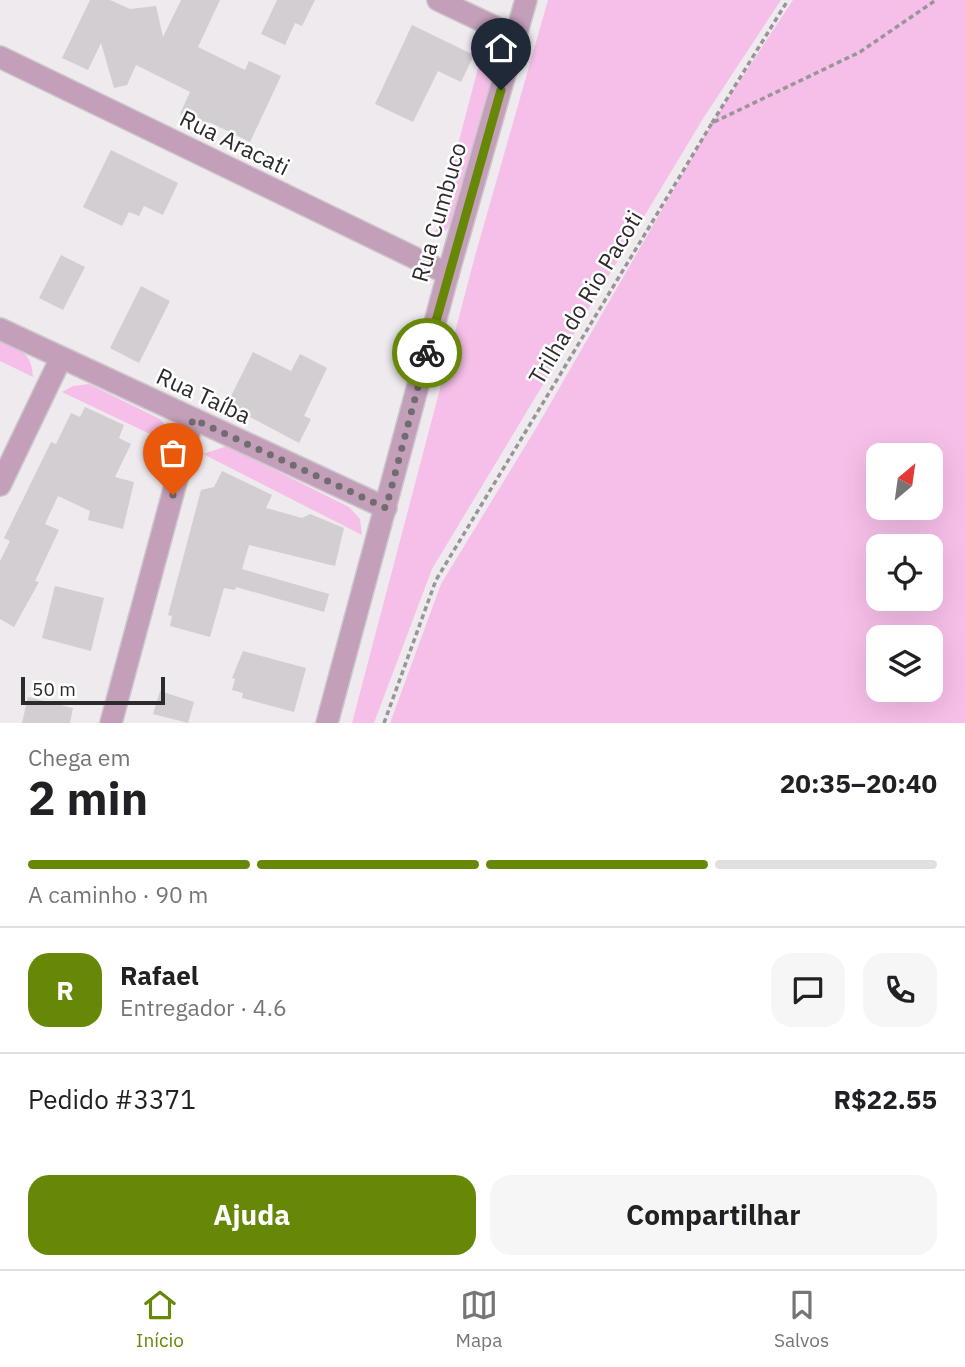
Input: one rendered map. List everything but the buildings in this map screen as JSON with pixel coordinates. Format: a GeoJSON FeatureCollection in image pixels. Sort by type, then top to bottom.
{"type":"FeatureCollection","features":[{"type":"Feature","properties":{"kind":"street"},"geometry":{"type":"LineString","coordinates":[[438,0],[516,37]]}},
{"type":"Feature","properties":{"kind":"street","name":"Rua Cumbuco"},"geometry":{"type":"LineString","coordinates":[[327,723],[448,274],[526,0]]}},
{"type":"Feature","properties":{"kind":"street","name":"Rua Aracati"},"geometry":{"type":"LineString","coordinates":[[0,57],[448,274]]}},
{"type":"Feature","properties":{"kind":"street","name":"Rua Taíba"},"geometry":{"type":"LineString","coordinates":[[0,328],[386,508]]}},
{"type":"Feature","properties":{"kind":"street"},"geometry":{"type":"LineString","coordinates":[[0,485],[61,358]]}},
{"type":"Feature","properties":{"kind":"street"},"geometry":{"type":"LineString","coordinates":[[111,723],[193,419]]}},
{"type":"Feature","properties":{"kind":"path","name":"Trilha do Rio Pacoti"},"geometry":{"type":"LineString","coordinates":[[384,723],[436,580],[788,0]]}},
{"type":"Feature","properties":{"kind":"path"},"geometry":{"type":"LineString","coordinates":[[712,123],[860,52],[936,0]]}},
{"type":"Feature","properties":{"kind":"shaded area"},"geometry":{"type":"Polygon","coordinates":[[[548,0],[781,0],[704,117],[432,569],[374,723],[352,723],[475,256],[548,0]]]}},
{"type":"Feature","properties":{"kind":"shaded area"},"geometry":{"type":"Polygon","coordinates":[[[793,0],[965,0],[965,723],[390,723],[441,584],[538,425],[712,123],[793,0]]]}},
{"type":"Feature","properties":{"kind":"shaded area"},"geometry":{"type":"Polygon","coordinates":[[[485,41],[493,47],[498,56],[453,221],[446,231],[435,233],[485,41]]]}},
{"type":"Feature","properties":{"kind":"shaded area"},"geometry":{"type":"Polygon","coordinates":[[[0,340],[24,353],[30,362],[33,377],[0,361],[0,340]]]}},
{"type":"Feature","properties":{"kind":"shaded area"},"geometry":{"type":"Polygon","coordinates":[[[89,384],[160,419],[168,430],[169,443],[62,392],[73,386],[89,384]]]}},
{"type":"Feature","properties":{"kind":"shaded area"},"geometry":{"type":"Polygon","coordinates":[[[227,446],[349,507],[360,519],[362,535],[203,454],[227,446]]]}},
{"type":"Feature","properties":{"kind":"way so far"},"geometry":{"type":"LineString","coordinates":[[173,495],[193,419],[386,508],[427,353]]}},
{"type":"Feature","properties":{"kind":"route"},"geometry":{"type":"LineString","coordinates":[[427,353],[501,90]]}}]}
